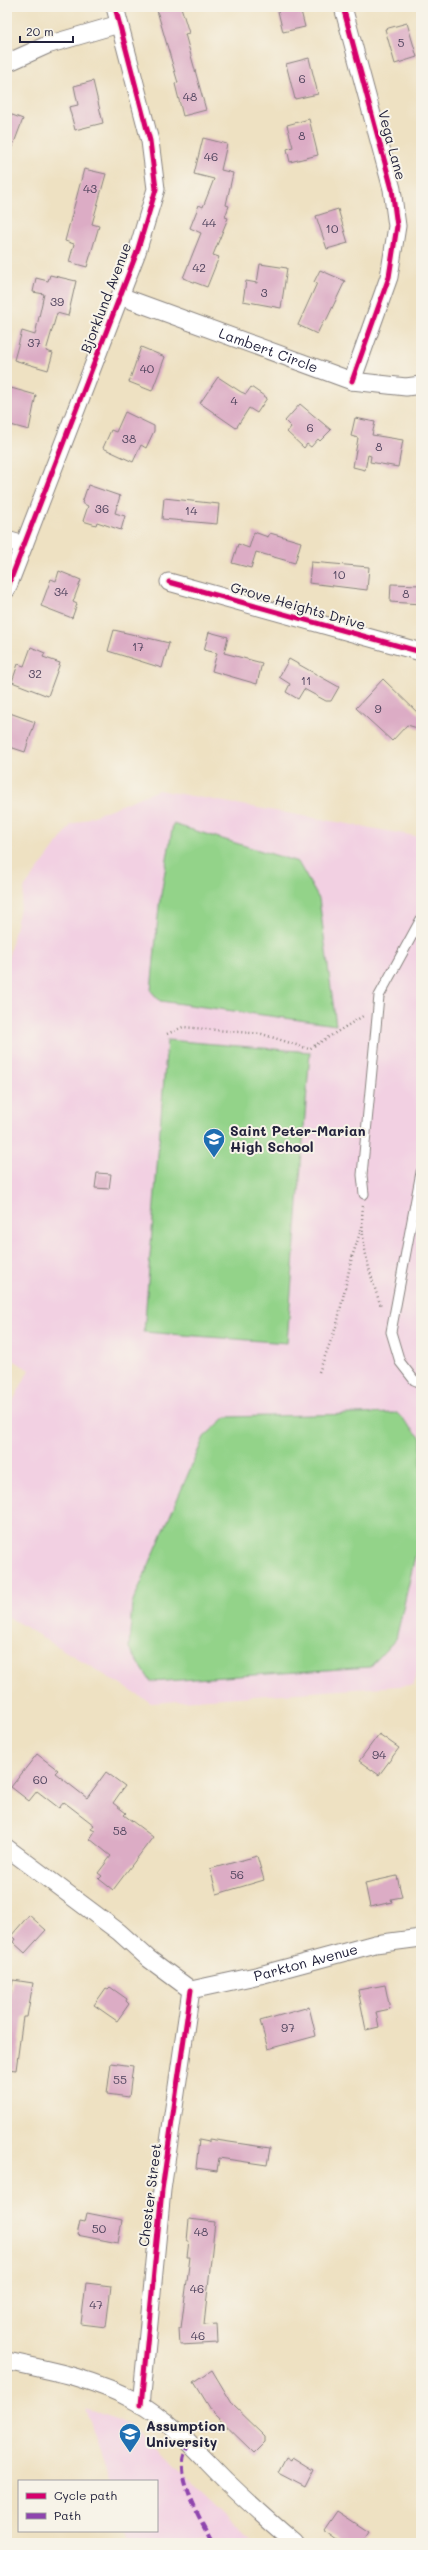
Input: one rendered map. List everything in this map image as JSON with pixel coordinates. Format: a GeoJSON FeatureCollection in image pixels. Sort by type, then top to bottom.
{"type":"FeatureCollection","features":[{"type":"Feature","properties":{"kind":"street","name":"Bjorklund Avenue"},"geometry":{"type":"LineString","coordinates":[[7,589],[120,296],[149,215],[156,184],[150,141],[115,7]]}},
{"type":"Feature","properties":{"kind":"street","name":"Vega Lane"},"geometry":{"type":"LineString","coordinates":[[343,7],[392,189],[397,226],[389,278],[352,381]]}},
{"type":"Feature","properties":{"kind":"street"},"geometry":{"type":"LineString","coordinates":[[7,63],[46,45],[119,24]]}},
{"type":"Feature","properties":{"kind":"street","name":"Lambert Circle"},"geometry":{"type":"LineString","coordinates":[[120,296],[352,381],[406,387],[421,386]]}},
{"type":"Feature","properties":{"kind":"street"},"geometry":{"type":"LineString","coordinates":[[7,540],[24,545]]}},
{"type":"Feature","properties":{"kind":"street","name":"Grove Heights Drive"},"geometry":{"type":"LineString","coordinates":[[169,582],[421,652]]}},
{"type":"Feature","properties":{"kind":"street"},"geometry":{"type":"LineString","coordinates":[[7,1849],[119,1932],[149,1959],[191,1990]]}},
{"type":"Feature","properties":{"kind":"street","name":"Parkton Avenue"},"geometry":{"type":"LineString","coordinates":[[191,1990],[260,1974],[375,1944],[421,1938]]}},
{"type":"Feature","properties":{"kind":"street","name":"Chester Street"},"geometry":{"type":"LineString","coordinates":[[141,2405],[162,2190],[191,1990]]}},
{"type":"Feature","properties":{"kind":"street"},"geometry":{"type":"LineString","coordinates":[[7,2361],[96,2385],[141,2405],[177,2431],[225,2480],[295,2543]]}},
{"type":"Feature","properties":{"kind":"lane"},"geometry":{"type":"LineString","coordinates":[[364,1194],[362,1175],[379,996],[421,919]]}},
{"type":"Feature","properties":{"kind":"lane"},"geometry":{"type":"LineString","coordinates":[[421,1172],[391,1332],[400,1362],[414,1380],[421,1383]]}},
{"type":"Feature","properties":{"kind":"path"},"geometry":{"type":"LineString","coordinates":[[166,1034],[183,1027],[254,1034],[284,1039],[309,1049],[377,1007]]}},
{"type":"Feature","properties":{"kind":"path"},"geometry":{"type":"LineString","coordinates":[[364,1194],[362,1227],[373,1284],[391,1332]]}},
{"type":"Feature","properties":{"kind":"path"},"geometry":{"type":"LineString","coordinates":[[319,1372],[336,1324],[352,1257],[362,1227]]}},
{"type":"Feature","properties":{"kind":"shaded area","name":"Saint Peter-Marian High School"},"geometry":{"type":"Polygon","coordinates":[[[158,790],[421,837],[421,1658],[413,1685],[151,1703],[7,1616],[7,1413],[29,1370],[7,1356],[7,963],[25,887],[71,825],[158,790]]]}},
{"type":"Feature","properties":{"kind":"shaded area","name":"Assumption University"},"geometry":{"type":"Polygon","coordinates":[[[86,2409],[117,2419],[131,2427],[252,2543],[130,2543],[126,2532],[158,2532],[158,2480],[110,2480],[86,2409]]]}},
{"type":"Feature","properties":{"kind":"green space"},"geometry":{"type":"Polygon","coordinates":[[[173,824],[298,862],[319,899],[336,1025],[160,1001],[151,991],[159,906],[173,824]]]}},
{"type":"Feature","properties":{"kind":"green space"},"geometry":{"type":"Polygon","coordinates":[[[167,1040],[310,1052],[287,1343],[144,1332],[167,1040]]]}},
{"type":"Feature","properties":{"kind":"green space"},"geometry":{"type":"Polygon","coordinates":[[[397,1413],[421,1438],[421,1531],[396,1639],[370,1667],[151,1682],[129,1648],[132,1604],[204,1437],[226,1417],[397,1413]]]}},
{"type":"Feature","properties":{"kind":"building"},"geometry":{"type":"Polygon","coordinates":[[[156,7],[181,7],[189,33],[185,34],[206,110],[183,116],[175,84],[178,83],[156,7]]]}},
{"type":"Feature","properties":{"kind":"building"},"geometry":{"type":"Polygon","coordinates":[[[277,7],[300,7],[305,27],[283,32],[277,7]]]}},
{"type":"Feature","properties":{"kind":"building"},"geometry":{"type":"Polygon","coordinates":[[[407,23],[417,57],[395,64],[385,29],[407,23]]]}},
{"type":"Feature","properties":{"kind":"building"},"geometry":{"type":"Polygon","coordinates":[[[309,58],[318,94],[295,99],[286,64],[309,58]]]}},
{"type":"Feature","properties":{"kind":"building"},"geometry":{"type":"Polygon","coordinates":[[[93,81],[103,123],[75,130],[69,107],[78,105],[74,86],[93,81]]]}},
{"type":"Feature","properties":{"kind":"building"},"geometry":{"type":"Polygon","coordinates":[[[7,113],[23,119],[8,159],[7,159],[7,113]]]}},
{"type":"Feature","properties":{"kind":"building"},"geometry":{"type":"Polygon","coordinates":[[[309,119],[318,155],[290,162],[287,149],[293,147],[287,125],[309,119]]]}},
{"type":"Feature","properties":{"kind":"building"},"geometry":{"type":"Polygon","coordinates":[[[203,138],[227,144],[221,170],[233,173],[226,205],[229,206],[225,217],[228,218],[213,255],[219,257],[207,287],[183,278],[201,233],[190,228],[199,205],[203,207],[214,179],[194,174],[203,138]]]}},
{"type":"Feature","properties":{"kind":"building"},"geometry":{"type":"Polygon","coordinates":[[[84,169],[106,174],[92,224],[99,226],[87,267],[69,262],[74,244],[65,241],[84,169]]]}},
{"type":"Feature","properties":{"kind":"building"},"geometry":{"type":"Polygon","coordinates":[[[338,209],[348,243],[327,249],[316,216],[338,209]]]}},
{"type":"Feature","properties":{"kind":"building"},"geometry":{"type":"Polygon","coordinates":[[[260,264],[287,268],[281,308],[243,301],[246,281],[257,283],[260,264]]]}},
{"type":"Feature","properties":{"kind":"building"},"geometry":{"type":"Polygon","coordinates":[[[320,270],[345,281],[326,321],[324,320],[317,334],[298,325],[317,283],[314,282],[320,270]]]}},
{"type":"Feature","properties":{"kind":"building"},"geometry":{"type":"Polygon","coordinates":[[[50,275],[76,281],[68,316],[57,313],[46,351],[53,353],[48,370],[14,360],[22,331],[35,335],[44,294],[33,292],[36,278],[48,281],[50,275]]]}},
{"type":"Feature","properties":{"kind":"building"},"geometry":{"type":"Polygon","coordinates":[[[141,347],[165,357],[152,391],[129,382],[141,347]]]}},
{"type":"Feature","properties":{"kind":"building"},"geometry":{"type":"Polygon","coordinates":[[[218,377],[241,392],[246,394],[251,387],[267,398],[257,413],[249,408],[236,428],[200,403],[218,377]]]}},
{"type":"Feature","properties":{"kind":"building"},"geometry":{"type":"Polygon","coordinates":[[[11,388],[36,395],[29,430],[7,424],[7,402],[11,388]]]}},
{"type":"Feature","properties":{"kind":"building"},"geometry":{"type":"Polygon","coordinates":[[[300,404],[331,430],[320,441],[318,439],[311,447],[307,444],[304,448],[287,432],[291,427],[285,421],[300,404]]]}},
{"type":"Feature","properties":{"kind":"building"},"geometry":{"type":"Polygon","coordinates":[[[125,412],[154,426],[154,431],[146,448],[141,445],[133,462],[103,448],[111,430],[116,432],[125,412]]]}},
{"type":"Feature","properties":{"kind":"building"},"geometry":{"type":"Polygon","coordinates":[[[355,418],[375,422],[372,435],[403,440],[398,467],[370,462],[371,456],[368,455],[365,470],[353,467],[358,438],[351,436],[355,418]]]}},
{"type":"Feature","properties":{"kind":"building"},"geometry":{"type":"Polygon","coordinates":[[[88,485],[120,496],[115,513],[125,516],[121,530],[97,522],[96,525],[83,521],[88,506],[82,503],[88,485]]]}},
{"type":"Feature","properties":{"kind":"building"},"geometry":{"type":"Polygon","coordinates":[[[164,498],[219,504],[217,524],[162,519],[164,498]]]}},
{"type":"Feature","properties":{"kind":"building"},"geometry":{"type":"Polygon","coordinates":[[[254,532],[268,537],[270,533],[301,542],[295,563],[256,552],[251,568],[232,563],[238,544],[249,548],[254,532]]]}},
{"type":"Feature","properties":{"kind":"building"},"geometry":{"type":"Polygon","coordinates":[[[311,562],[369,567],[367,590],[309,583],[311,562]]]}},
{"type":"Feature","properties":{"kind":"building"},"geometry":{"type":"Polygon","coordinates":[[[59,571],[81,580],[73,602],[77,604],[72,618],[41,606],[51,579],[56,581],[59,571]]]}},
{"type":"Feature","properties":{"kind":"building"},"geometry":{"type":"Polygon","coordinates":[[[391,584],[421,585],[421,604],[390,602],[391,584]]]}},
{"type":"Feature","properties":{"kind":"building"},"geometry":{"type":"Polygon","coordinates":[[[114,630],[169,643],[162,668],[108,651],[114,630]]]}},
{"type":"Feature","properties":{"kind":"building"},"geometry":{"type":"Polygon","coordinates":[[[209,632],[228,637],[224,653],[262,663],[257,684],[212,671],[217,653],[204,650],[209,632]]]}},
{"type":"Feature","properties":{"kind":"building"},"geometry":{"type":"Polygon","coordinates":[[[31,647],[45,653],[43,657],[60,663],[48,696],[12,682],[18,664],[24,666],[31,647]]]}},
{"type":"Feature","properties":{"kind":"building"},"geometry":{"type":"Polygon","coordinates":[[[289,659],[339,687],[331,701],[326,701],[304,689],[298,699],[286,692],[290,684],[279,677],[289,659]]]}},
{"type":"Feature","properties":{"kind":"building"},"geometry":{"type":"Polygon","coordinates":[[[383,679],[421,716],[421,729],[407,725],[392,741],[356,708],[383,679]]]}},
{"type":"Feature","properties":{"kind":"building"},"geometry":{"type":"Polygon","coordinates":[[[7,712],[35,722],[25,752],[7,746],[7,712]]]}},
{"type":"Feature","properties":{"kind":"building"},"geometry":{"type":"Polygon","coordinates":[[[97,1173],[111,1174],[109,1189],[95,1188],[97,1173]]]}},
{"type":"Feature","properties":{"kind":"building"},"geometry":{"type":"Polygon","coordinates":[[[379,1734],[399,1748],[379,1775],[359,1761],[379,1734]]]}},
{"type":"Feature","properties":{"kind":"building"},"geometry":{"type":"Polygon","coordinates":[[[37,1754],[58,1770],[55,1773],[87,1798],[106,1772],[125,1786],[113,1803],[126,1813],[124,1815],[153,1837],[113,1890],[99,1879],[102,1876],[98,1873],[111,1856],[90,1839],[95,1831],[91,1829],[94,1825],[64,1802],[59,1808],[37,1791],[29,1801],[11,1787],[37,1754]]]}},
{"type":"Feature","properties":{"kind":"building"},"geometry":{"type":"Polygon","coordinates":[[[257,1856],[264,1880],[217,1894],[210,1869],[257,1856]]]}},
{"type":"Feature","properties":{"kind":"building"},"geometry":{"type":"Polygon","coordinates":[[[397,1876],[402,1897],[391,1899],[392,1902],[370,1907],[365,1883],[397,1876]]]}},
{"type":"Feature","properties":{"kind":"building"},"geometry":{"type":"Polygon","coordinates":[[[29,1915],[46,1930],[25,1953],[13,1942],[15,1939],[11,1936],[29,1915]]]}},
{"type":"Feature","properties":{"kind":"building"},"geometry":{"type":"Polygon","coordinates":[[[13,1980],[33,1983],[27,2017],[23,2017],[16,2070],[7,2069],[7,2010],[13,1980]]]}},
{"type":"Feature","properties":{"kind":"building"},"geometry":{"type":"Polygon","coordinates":[[[385,1985],[390,2009],[376,2012],[379,2027],[366,2030],[358,1990],[385,1985]]]}},
{"type":"Feature","properties":{"kind":"building"},"geometry":{"type":"Polygon","coordinates":[[[110,1987],[127,1999],[126,2001],[129,2004],[117,2021],[94,2005],[106,1988],[108,1989],[110,1987]]]}},
{"type":"Feature","properties":{"kind":"building"},"geometry":{"type":"Polygon","coordinates":[[[309,2007],[316,2036],[268,2049],[260,2021],[309,2007]]]}},
{"type":"Feature","properties":{"kind":"building"},"geometry":{"type":"Polygon","coordinates":[[[111,2063],[133,2066],[129,2097],[107,2094],[111,2063]]]}},
{"type":"Feature","properties":{"kind":"building"},"geometry":{"type":"Polygon","coordinates":[[[209,2139],[270,2148],[267,2165],[219,2158],[217,2171],[196,2168],[199,2140],[209,2142],[209,2139]]]}},
{"type":"Feature","properties":{"kind":"building"},"geometry":{"type":"Polygon","coordinates":[[[87,2213],[122,2220],[118,2243],[77,2235],[80,2221],[85,2222],[87,2213]]]}},
{"type":"Feature","properties":{"kind":"building"},"geometry":{"type":"Polygon","coordinates":[[[189,2219],[215,2222],[204,2325],[217,2324],[218,2343],[180,2345],[179,2328],[181,2328],[190,2257],[187,2257],[189,2219]]]}},
{"type":"Feature","properties":{"kind":"building"},"geometry":{"type":"Polygon","coordinates":[[[86,2283],[111,2286],[106,2327],[81,2324],[86,2283]]]}},
{"type":"Feature","properties":{"kind":"building"},"geometry":{"type":"Polygon","coordinates":[[[212,2370],[233,2405],[265,2436],[265,2442],[254,2453],[213,2413],[194,2382],[212,2370]]]}},
{"type":"Feature","properties":{"kind":"building"},"geometry":{"type":"Polygon","coordinates":[[[286,2457],[291,2460],[292,2457],[313,2470],[305,2486],[278,2472],[286,2457]]]}},
{"type":"Feature","properties":{"kind":"building"},"geometry":{"type":"Polygon","coordinates":[[[337,2511],[369,2532],[362,2543],[342,2543],[324,2530],[337,2511]]]}},
{"type":"Feature","properties":{"kind":"marked path"},"geometry":{"type":"LineString","coordinates":[[189,2443],[183,2459],[185,2482],[193,2504],[213,2543]]}},
{"type":"Feature","properties":{"kind":"cycle path"},"geometry":{"type":"LineString","coordinates":[[7,589],[137,252],[156,189],[150,141],[115,7]]}},
{"type":"Feature","properties":{"kind":"cycle path"},"geometry":{"type":"LineString","coordinates":[[343,7],[392,189],[397,226],[389,277],[352,381]]}},
{"type":"Feature","properties":{"kind":"cycle path"},"geometry":{"type":"LineString","coordinates":[[169,582],[421,652]]}},
{"type":"Feature","properties":{"kind":"cycle path"},"geometry":{"type":"LineString","coordinates":[[141,2405],[162,2190],[191,1990]]}},
{"type":"Feature","properties":{"kind":"place","name":"Saint Peter-Marian High School"},"geometry":{"type":"Point","coordinates":[214,1158]}},
{"type":"Feature","properties":{"kind":"place","name":"Assumption University"},"geometry":{"type":"Point","coordinates":[130,2454]}}]}
